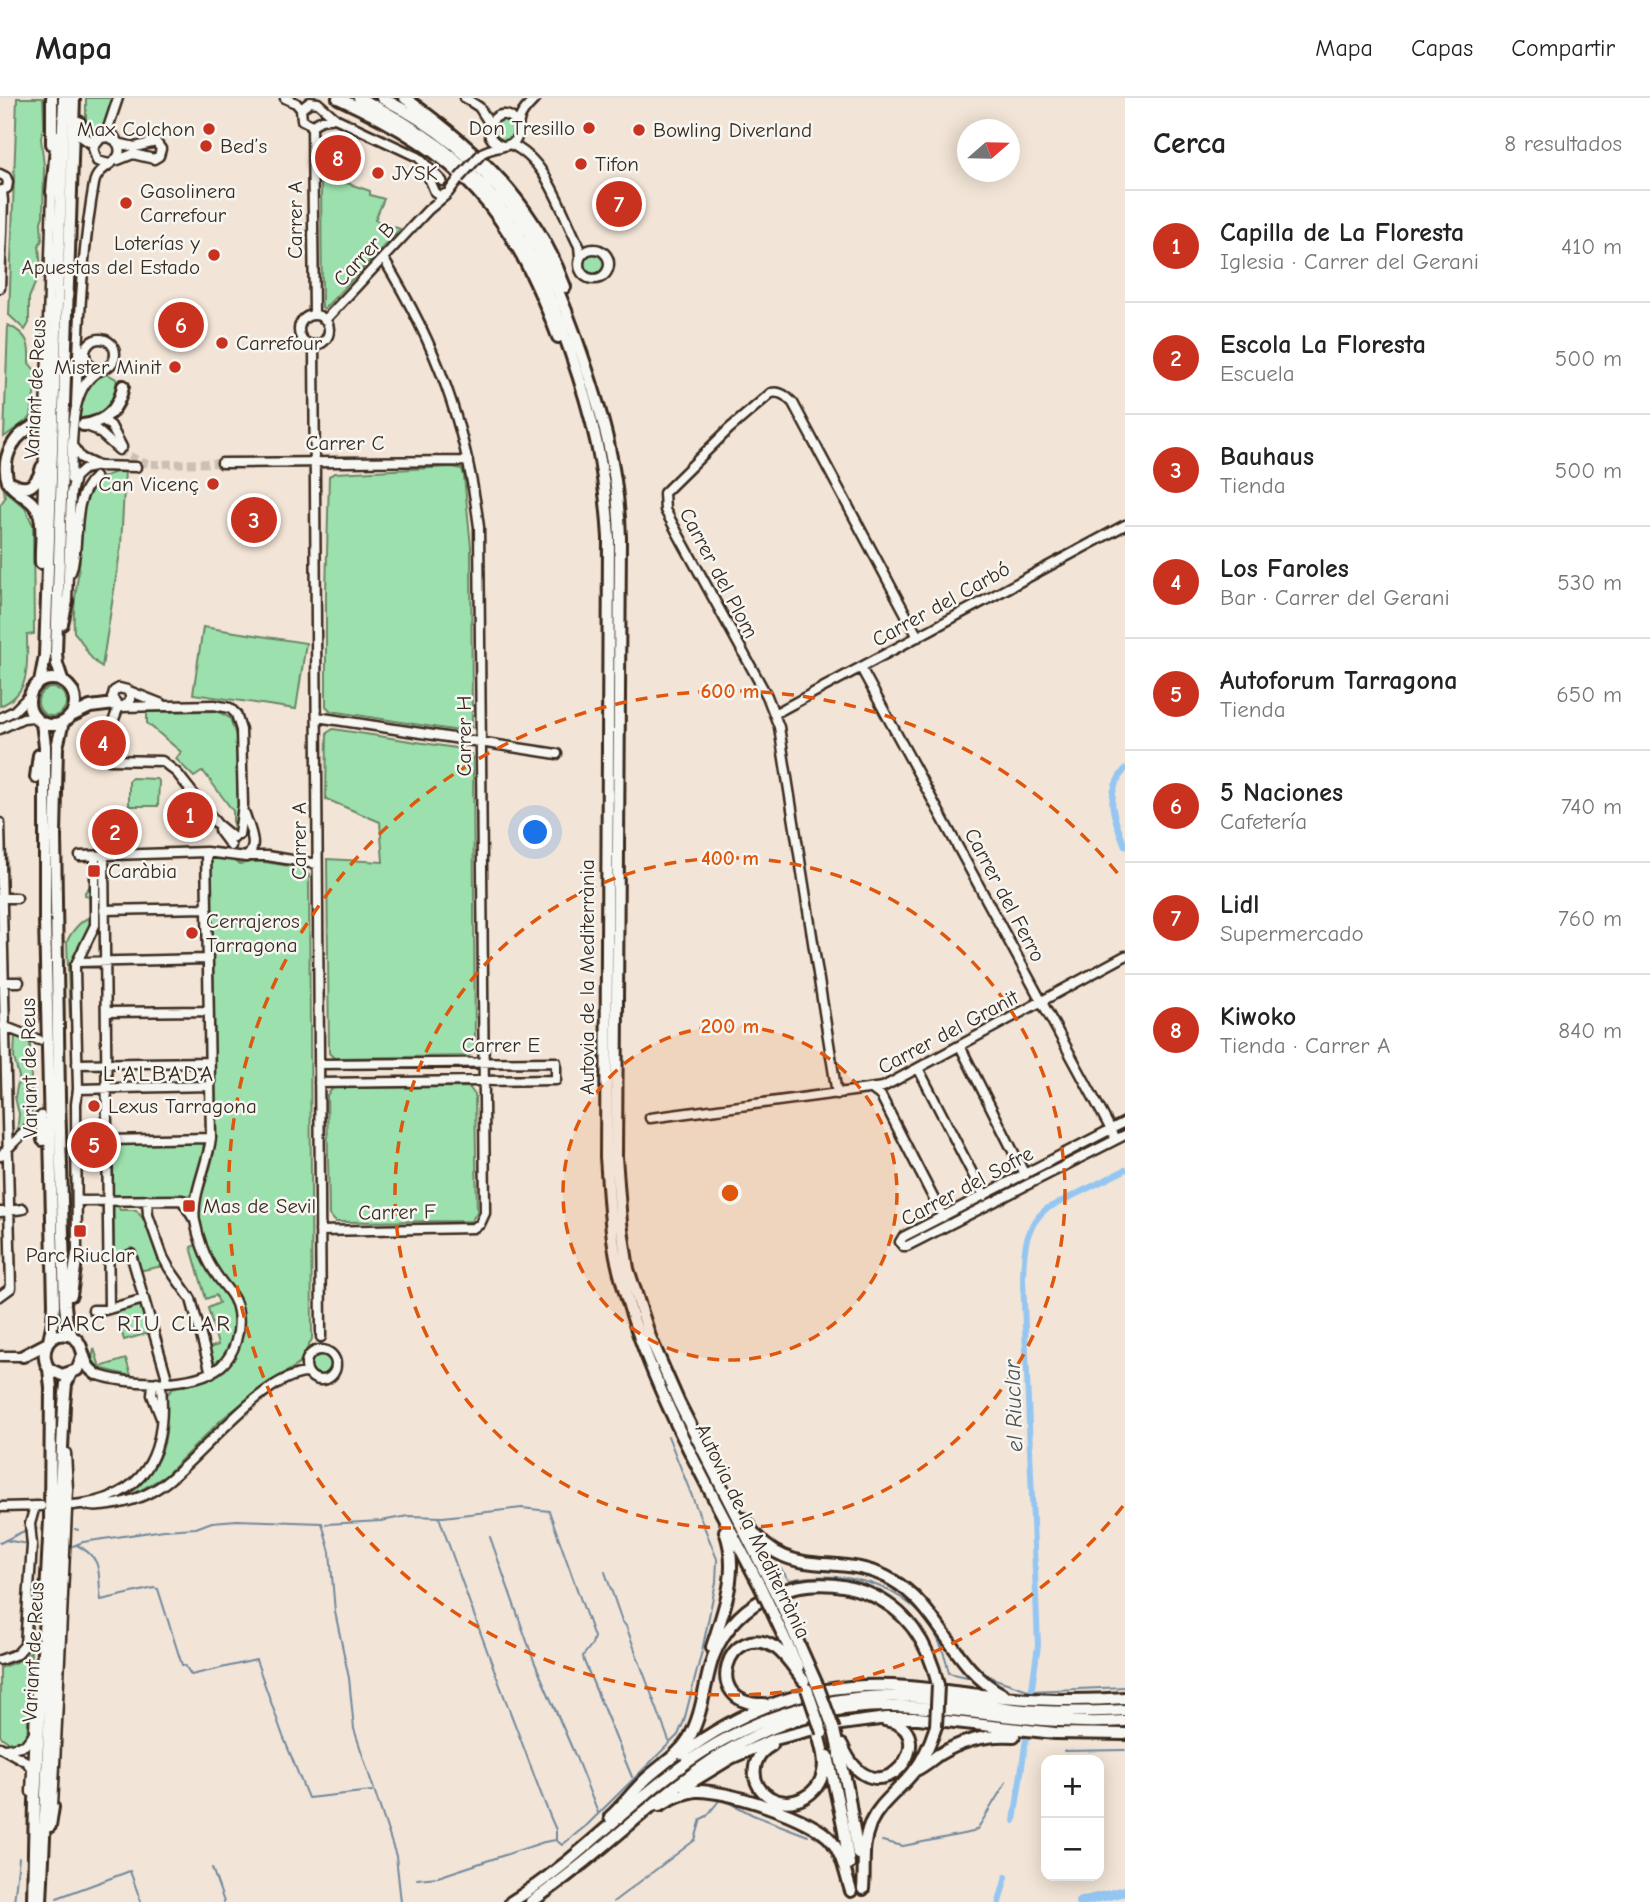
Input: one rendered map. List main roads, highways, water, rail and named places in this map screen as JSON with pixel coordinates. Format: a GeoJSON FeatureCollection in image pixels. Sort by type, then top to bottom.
{"type":"FeatureCollection","features":[{"type":"Feature","properties":{"kind":"highway"},"geometry":{"type":"LineString","coordinates":[[52,98],[52,192],[62,98]]}},
{"type":"Feature","properties":{"kind":"highway","name":"Variant de Reus"},"geometry":{"type":"LineString","coordinates":[[40,682],[45,656],[44,619],[59,298],[62,98]]}},
{"type":"Feature","properties":{"kind":"highway","name":"Variant de Reus"},"geometry":{"type":"LineString","coordinates":[[59,641],[74,98]]}},
{"type":"Feature","properties":{"kind":"highway"},"geometry":{"type":"LineString","coordinates":[[80,98],[80,133],[89,141],[99,139]]}},
{"type":"Feature","properties":{"kind":"highway","name":"Autovia de la Mediterrània"},"geometry":{"type":"LineString","coordinates":[[336,98],[356,101],[418,130],[454,157],[487,190],[513,223],[535,262],[557,314],[592,421],[603,469],[609,538],[606,1157],[611,1225],[619,1271],[641,1343],[660,1388],[718,1505],[765,1584]]}},
{"type":"Feature","properties":{"kind":"highway","name":"Autovia de la Mediterrània"},"geometry":{"type":"LineString","coordinates":[[382,98],[432,127],[466,154],[520,215],[556,283],[607,434],[618,493],[620,538],[616,1157],[628,1269],[650,1337],[668,1381],[776,1607],[828,1729],[834,1778],[855,1869],[855,1894],[864,1902]]}},
{"type":"Feature","properties":{"kind":"highway"},"geometry":{"type":"LineString","coordinates":[[398,98],[425,112]]}},
{"type":"Feature","properties":{"kind":"highway"},"geometry":{"type":"LineString","coordinates":[[405,98],[462,141],[497,174],[542,237],[561,276],[577,321],[603,404],[608,425],[607,434]]}},
{"type":"Feature","properties":{"kind":"highway"},"geometry":{"type":"LineString","coordinates":[[83,425],[102,419],[115,408],[123,386]]}},
{"type":"Feature","properties":{"kind":"highway"},"geometry":{"type":"LineString","coordinates":[[40,424],[22,431],[8,446],[3,464],[7,481],[32,503],[41,522],[44,619]]}},
{"type":"Feature","properties":{"kind":"highway"},"geometry":{"type":"LineString","coordinates":[[7,481],[20,488],[33,485],[42,467]]}},
{"type":"Feature","properties":{"kind":"highway"},"geometry":{"type":"LineString","coordinates":[[51,747],[75,701],[57,664],[67,601]]}},
{"type":"Feature","properties":{"kind":"highway"},"geometry":{"type":"LineString","coordinates":[[38,720],[53,725],[90,707],[117,704],[91,702],[67,685],[51,678],[40,682],[29,695],[29,707],[51,747]]}},
{"type":"Feature","properties":{"kind":"highway"},"geometry":{"type":"LineString","coordinates":[[36,777],[41,746],[51,747]]}},
{"type":"Feature","properties":{"kind":"highway","name":"Variant de Reus"},"geometry":{"type":"LineString","coordinates":[[51,747],[57,788],[55,835],[60,1305]]}},
{"type":"Feature","properties":{"kind":"highway","name":"Variant de Reus"},"geometry":{"type":"LineString","coordinates":[[51,747],[45,919],[50,1227],[60,1305]]}},
{"type":"Feature","properties":{"kind":"highway"},"geometry":{"type":"LineString","coordinates":[[57,788],[60,793],[62,844]]}},
{"type":"Feature","properties":{"kind":"highway"},"geometry":{"type":"LineString","coordinates":[[41,1119],[50,1227]]}},
{"type":"Feature","properties":{"kind":"highway"},"geometry":{"type":"LineString","coordinates":[[70,1332],[71,1286],[77,1254]]}},
{"type":"Feature","properties":{"kind":"highway"},"geometry":{"type":"LineString","coordinates":[[60,1305],[70,1332],[80,1343],[88,1366],[96,1374],[74,1371],[62,1375],[23,1356],[70,1332]]}},
{"type":"Feature","properties":{"kind":"highway"},"geometry":{"type":"LineString","coordinates":[[48,1367],[43,1354],[60,1305]]}},
{"type":"Feature","properties":{"kind":"highway"},"geometry":{"type":"LineString","coordinates":[[74,1371],[83,1355]]}},
{"type":"Feature","properties":{"kind":"highway","name":"Variant de Reus"},"geometry":{"type":"LineString","coordinates":[[37,1900],[33,1821],[46,1588],[51,1405],[48,1367]]}},
{"type":"Feature","properties":{"kind":"highway","name":"Variant de Reus"},"geometry":{"type":"LineString","coordinates":[[37,1900],[43,1840],[65,1438],[64,1405],[66,1384],[74,1371]]}},
{"type":"Feature","properties":{"kind":"highway"},"geometry":{"type":"LineString","coordinates":[[723,1492],[736,1504],[759,1539],[780,1556],[803,1563],[863,1569],[903,1587],[923,1607],[983,1682],[1010,1698]]}},
{"type":"Feature","properties":{"kind":"highway"},"geometry":{"type":"LineString","coordinates":[[701,1704],[708,1663],[733,1569],[731,1549],[718,1505]]}},
{"type":"Feature","properties":{"kind":"highway"},"geometry":{"type":"LineString","coordinates":[[623,1804],[645,1780],[685,1745],[696,1724],[717,1649],[743,1614],[770,1595],[815,1583],[838,1584],[860,1590],[894,1608],[911,1625],[926,1647],[938,1685],[936,1726],[928,1748],[914,1771],[874,1817],[855,1869],[827,1836],[804,1821],[730,1795],[710,1791],[686,1793],[660,1805]]}},
{"type":"Feature","properties":{"kind":"highway"},"geometry":{"type":"LineString","coordinates":[[40,1623],[43,1589],[46,1588]]}},
{"type":"Feature","properties":{"kind":"highway"},"geometry":{"type":"LineString","coordinates":[[810,1686],[784,1655],[771,1646],[757,1642],[741,1646],[726,1667],[730,1688],[739,1698],[758,1704],[828,1690],[867,1686],[918,1688],[1010,1698],[1125,1698]]}},
{"type":"Feature","properties":{"kind":"highway","name":"Autovia de la Mediterrània"},"geometry":{"type":"LineString","coordinates":[[810,1686],[813,1718],[828,1729]]}},
{"type":"Feature","properties":{"kind":"highway"},"geometry":{"type":"LineString","coordinates":[[511,1902],[548,1876],[669,1776],[715,1744],[766,1719],[790,1711],[860,1698],[918,1697],[1045,1711],[1125,1710]]}},
{"type":"Feature","properties":{"kind":"highway"},"geometry":{"type":"LineString","coordinates":[[548,1876],[673,1760],[710,1734],[777,1702]]}},
{"type":"Feature","properties":{"kind":"highway"},"geometry":{"type":"LineString","coordinates":[[588,1858],[706,1762],[755,1735],[840,1710],[893,1706],[1032,1721],[1125,1721]]}},
{"type":"Feature","properties":{"kind":"highway"},"geometry":{"type":"LineString","coordinates":[[531,1902],[687,1784],[731,1758],[775,1739],[834,1725],[901,1717],[1034,1732],[1123,1735]]}},
{"type":"Feature","properties":{"kind":"highway"},"geometry":{"type":"LineString","coordinates":[[828,1729],[855,1767],[870,1776],[886,1777],[904,1766],[910,1752],[910,1742],[897,1724],[875,1720]]}},
{"type":"Feature","properties":{"kind":"highway"},"geometry":{"type":"LineString","coordinates":[[800,1733],[768,1747],[756,1760],[754,1774],[760,1787],[779,1801],[806,1797],[821,1781],[828,1729]]}},
{"type":"Feature","properties":{"kind":"highway"},"geometry":{"type":"LineString","coordinates":[[914,1771],[954,1747],[988,1737],[1074,1740],[1123,1735]]}},
{"type":"Feature","properties":{"kind":"highway"},"geometry":{"type":"LineString","coordinates":[[43,1840],[48,1836],[53,1807]]}},
{"type":"Feature","properties":{"kind":"waterway","name":"el Riuclar"},"geometry":{"type":"LineString","coordinates":[[1125,769],[1118,779],[1112,797],[1114,816],[1125,846]]}},
{"type":"Feature","properties":{"kind":"waterway","name":"el Riuclar"},"geometry":{"type":"LineString","coordinates":[[1031,1695],[1038,1645],[1023,1278],[1025,1249],[1033,1224],[1046,1209],[1125,1170]]}},
{"type":"Feature","properties":{"kind":"waterway"},"geometry":{"type":"LineString","coordinates":[[417,1879],[438,1877],[544,1842],[556,1840],[562,1845],[587,1825],[678,1735],[702,1651],[716,1582],[717,1559],[668,1436]]}},
{"type":"Feature","properties":{"kind":"waterway"},"geometry":{"type":"LineString","coordinates":[[326,1524],[381,1521],[408,1516],[443,1517],[522,1508],[549,1511],[594,1637],[583,1656],[584,1661],[632,1777]]}},
{"type":"Feature","properties":{"kind":"waterway"},"geometry":{"type":"LineString","coordinates":[[439,1517],[556,1830],[556,1839]]}},
{"type":"Feature","properties":{"kind":"waterway"},"geometry":{"type":"LineString","coordinates":[[73,1546],[83,1542],[164,1530],[196,1528],[212,1522],[237,1520],[322,1523],[330,1552],[335,1612],[349,1678],[354,1729],[396,1856],[401,1902]]}},
{"type":"Feature","properties":{"kind":"waterway"},"geometry":{"type":"LineString","coordinates":[[0,1543],[26,1530]]}},
{"type":"Feature","properties":{"kind":"waterway"},"geometry":{"type":"LineString","coordinates":[[490,1537],[534,1661],[598,1813]]}},
{"type":"Feature","properties":{"kind":"waterway"},"geometry":{"type":"LineString","coordinates":[[5,1540],[28,1544]]}},
{"type":"Feature","properties":{"kind":"waterway"},"geometry":{"type":"LineString","coordinates":[[77,1545],[96,1562],[101,1600],[158,1589],[182,1665],[185,1665],[191,1675],[256,1660],[308,1798],[372,1791]]}},
{"type":"Feature","properties":{"kind":"waterway"},"geometry":{"type":"LineString","coordinates":[[781,1569],[789,1580],[843,1578],[868,1582],[891,1592],[911,1605],[928,1623],[941,1646],[949,1673],[967,1677]]}},
{"type":"Feature","properties":{"kind":"waterway"},"geometry":{"type":"LineString","coordinates":[[605,1572],[669,1741]]}},
{"type":"Feature","properties":{"kind":"waterway"},"geometry":{"type":"LineString","coordinates":[[977,1669],[995,1679],[1031,1691],[1125,1687]]}},
{"type":"Feature","properties":{"kind":"waterway","name":"el Riuclar"},"geometry":{"type":"LineString","coordinates":[[1014,1821],[1026,1739]]}},
{"type":"Feature","properties":{"kind":"waterway"},"geometry":{"type":"LineString","coordinates":[[1064,1751],[1125,1750]]}},
{"type":"Feature","properties":{"kind":"waterway"},"geometry":{"type":"LineString","coordinates":[[882,1841],[903,1846],[973,1832],[1006,1782]]}},
{"type":"Feature","properties":{"kind":"waterway"},"geometry":{"type":"LineString","coordinates":[[613,1902],[695,1840],[701,1819],[707,1816],[721,1798],[753,1815],[808,1836]]}},
{"type":"Feature","properties":{"kind":"waterway"},"geometry":{"type":"LineString","coordinates":[[14,1902],[19,1858]]}},
{"type":"Feature","properties":{"kind":"waterway"},"geometry":{"type":"LineString","coordinates":[[212,1868],[224,1902]]}},
{"type":"Feature","properties":{"kind":"waterway"},"geometry":{"type":"LineString","coordinates":[[57,1898],[130,1871],[141,1902]]}},
{"type":"Feature","properties":{"kind":"waterway","name":"el Riuclar"},"geometry":{"type":"LineString","coordinates":[[999,1902],[1006,1877]]}},
{"type":"Feature","properties":{"kind":"waterway"},"geometry":{"type":"LineString","coordinates":[[1080,1902],[1125,1891]]}},
{"type":"Feature","properties":{"kind":"tunnel"},"geometry":{"type":"LineString","coordinates":[[119,450],[141,462],[151,464],[222,463]]}},
{"type":"Feature","properties":{"kind":"place","name":"Don Tresillo"},"geometry":{"type":"Point","coordinates":[589,128]}},
{"type":"Feature","properties":{"kind":"place","name":"Max Colchon"},"geometry":{"type":"Point","coordinates":[209,129]}},
{"type":"Feature","properties":{"kind":"place","name":"Bowling Diverland"},"geometry":{"type":"Point","coordinates":[639,130]}},
{"type":"Feature","properties":{"kind":"place","name":"Bed’s"},"geometry":{"type":"Point","coordinates":[206,146]}},
{"type":"Feature","properties":{"kind":"place","name":"Kiwoko"},"geometry":{"type":"Point","coordinates":[338,158]}},
{"type":"Feature","properties":{"kind":"place","name":"Tifon"},"geometry":{"type":"Point","coordinates":[581,164]}},
{"type":"Feature","properties":{"kind":"place","name":"JYSK"},"geometry":{"type":"Point","coordinates":[378,173]}},
{"type":"Feature","properties":{"kind":"place","name":"Gasolinera Carrefour"},"geometry":{"type":"Point","coordinates":[126,203]}},
{"type":"Feature","properties":{"kind":"place","name":"Lidl"},"geometry":{"type":"Point","coordinates":[619,204]}},
{"type":"Feature","properties":{"kind":"place","name":"Loterías y Apuestas del Estado"},"geometry":{"type":"Point","coordinates":[214,255]}},
{"type":"Feature","properties":{"kind":"place","name":"5 Naciones"},"geometry":{"type":"Point","coordinates":[181,325]}},
{"type":"Feature","properties":{"kind":"place","name":"Carrefour"},"geometry":{"type":"Point","coordinates":[222,343]}},
{"type":"Feature","properties":{"kind":"place","name":"Mister Minit"},"geometry":{"type":"Point","coordinates":[175,367]}},
{"type":"Feature","properties":{"kind":"place","name":"Can Vicenç"},"geometry":{"type":"Point","coordinates":[213,484]}},
{"type":"Feature","properties":{"kind":"place","name":"Bauhaus"},"geometry":{"type":"Point","coordinates":[254,520]}},
{"type":"Feature","properties":{"kind":"place","name":"Los Faroles"},"geometry":{"type":"Point","coordinates":[103,743]}},
{"type":"Feature","properties":{"kind":"place","name":"Capilla de La Floresta"},"geometry":{"type":"Point","coordinates":[190,815]}},
{"type":"Feature","properties":{"kind":"place","name":"Escola La Floresta"},"geometry":{"type":"Point","coordinates":[115,832]}},
{"type":"Feature","properties":{"kind":"place","name":"Caràbia"},"geometry":{"type":"Point","coordinates":[94,871]}},
{"type":"Feature","properties":{"kind":"place","name":"Cerrajeros Tarragona"},"geometry":{"type":"Point","coordinates":[192,933]}},
{"type":"Feature","properties":{"kind":"place","name":"Lexus Tarragona"},"geometry":{"type":"Point","coordinates":[94,1106]}},
{"type":"Feature","properties":{"kind":"place","name":"Autoforum Tarragona"},"geometry":{"type":"Point","coordinates":[94,1145]}},
{"type":"Feature","properties":{"kind":"place","name":"Mas de Sevil"},"geometry":{"type":"Point","coordinates":[189,1206]}},
{"type":"Feature","properties":{"kind":"place","name":"Parc Riuclar"},"geometry":{"type":"Point","coordinates":[80,1231]}},
{"type":"Feature","properties":{"kind":"district","name":"L'ALBADA"},"geometry":{"type":"Point","coordinates":[159,1073]}},
{"type":"Feature","properties":{"kind":"district","name":"PARC RIU CLAR"},"geometry":{"type":"Point","coordinates":[139,1323]}}]}
